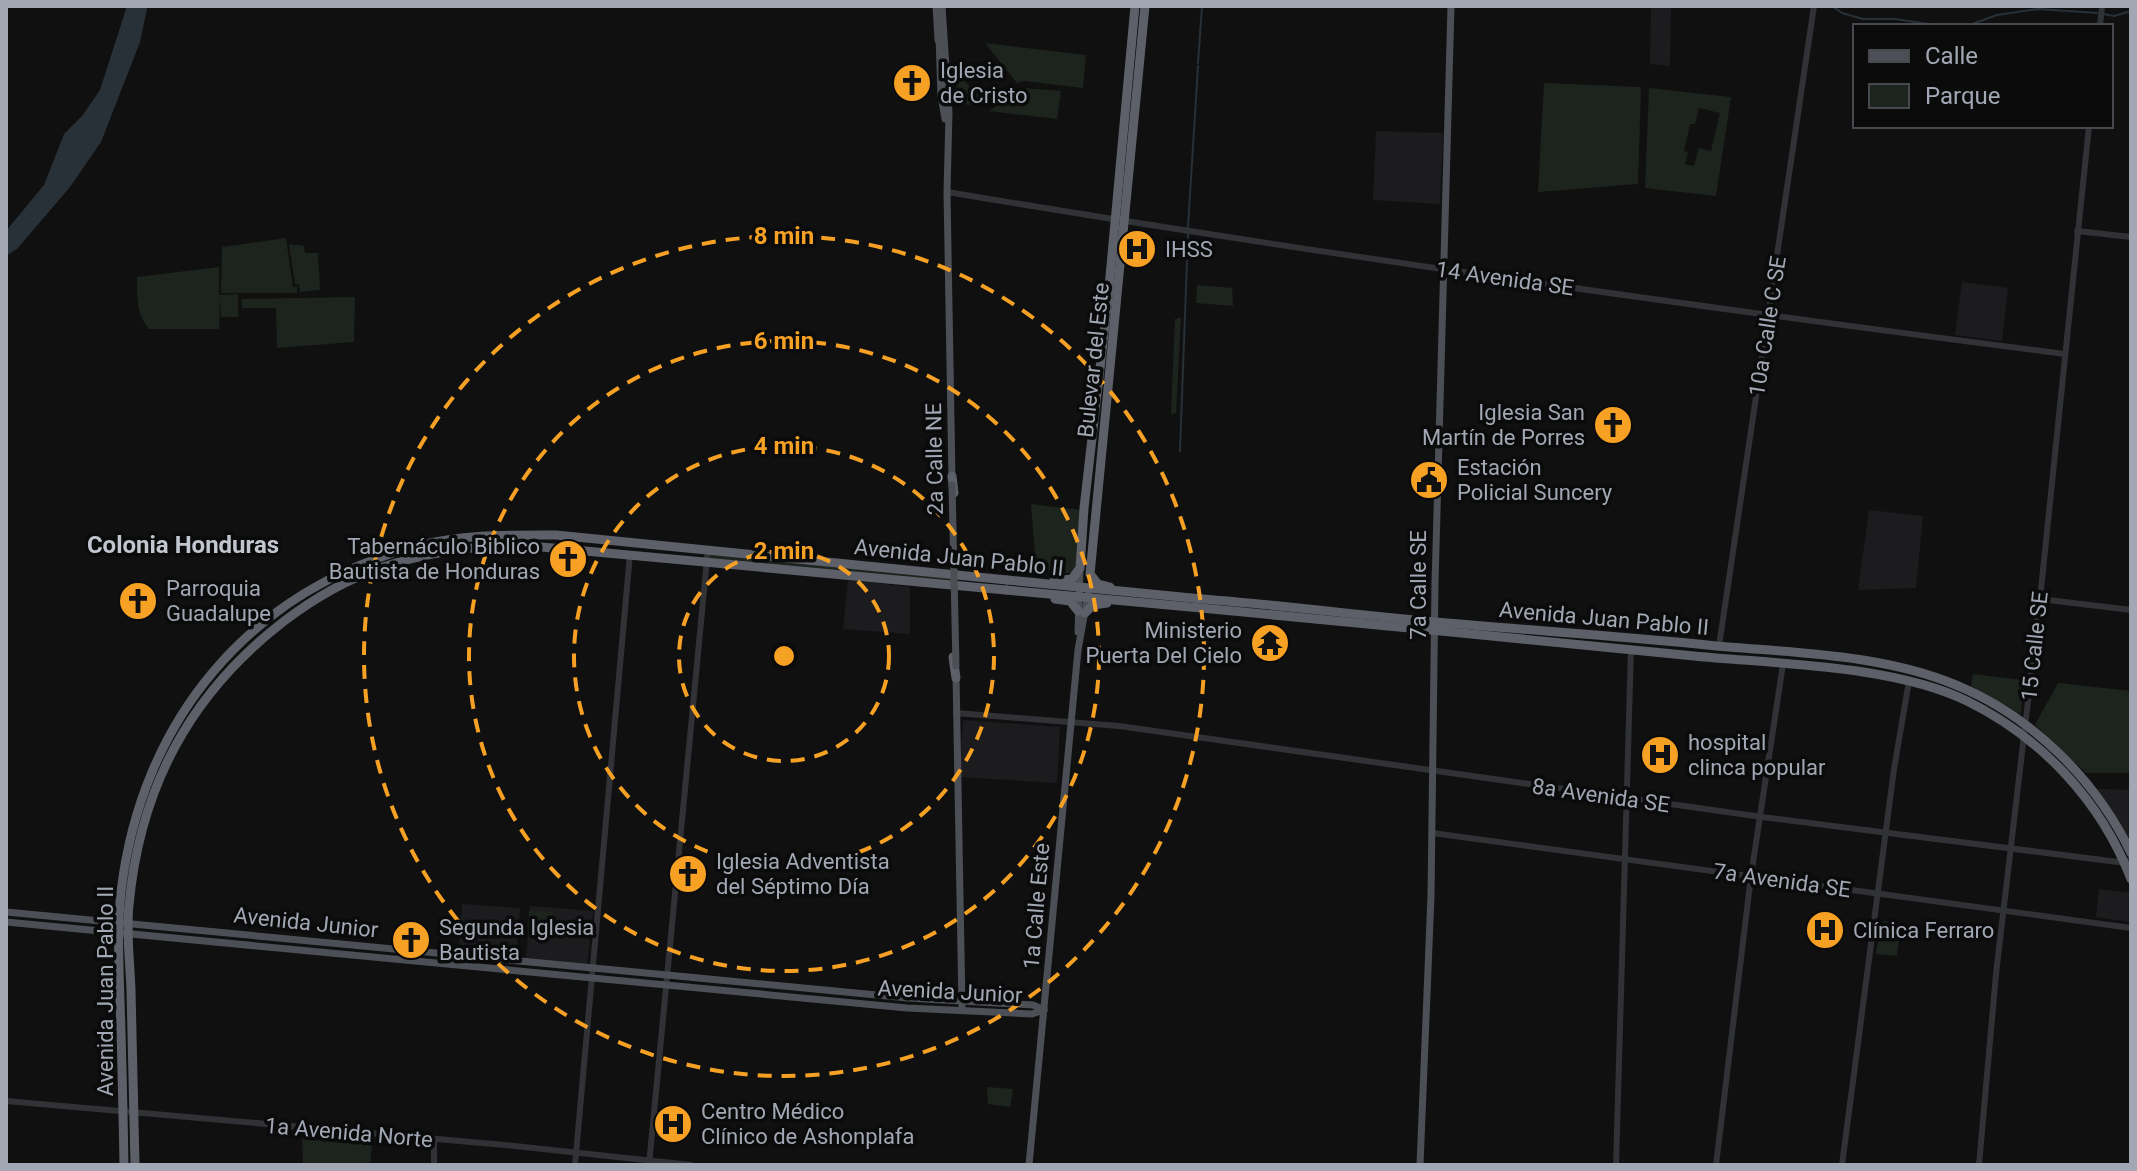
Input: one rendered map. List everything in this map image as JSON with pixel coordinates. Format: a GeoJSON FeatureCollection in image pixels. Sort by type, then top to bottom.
{"type":"FeatureCollection","features":[{"type":"Feature","properties":{"kind":"highway","name":"Bulevar del Este"},"geometry":{"type":"LineString","coordinates":[[1090,574],[1135,6]]}},
{"type":"Feature","properties":{"kind":"highway","name":"Bulevar del Este"},"geometry":{"type":"LineString","coordinates":[[1080,568],[1084,508],[1145,6]]}},
{"type":"Feature","properties":{"kind":"highway"},"geometry":{"type":"LineString","coordinates":[[952,480],[955,562],[958,571],[970,582],[955,597],[953,671],[956,678]]}},
{"type":"Feature","properties":{"kind":"highway","name":"Avenida Juan Pablo II"},"geometry":{"type":"LineString","coordinates":[[124,1165],[128,1112],[124,928],[128,847],[139,800],[174,726],[192,698],[233,649],[279,611],[352,569],[417,546],[451,539],[494,536],[556,535],[708,549],[933,572],[970,582]]}},
{"type":"Feature","properties":{"kind":"highway","name":"Avenida Juan Pablo II"},"geometry":{"type":"LineString","coordinates":[[124,928],[137,847],[150,803],[183,730],[233,665],[294,614],[340,586],[383,567],[466,548],[544,546],[941,584],[970,582],[1222,606],[1352,613],[1436,627],[1783,664],[1909,681],[1968,702],[2024,737],[2058,766],[2085,796],[2129,868]]}},
{"type":"Feature","properties":{"kind":"highway"},"geometry":{"type":"LineString","coordinates":[[933,572],[945,571],[955,562]]}},
{"type":"Feature","properties":{"kind":"highway"},"geometry":{"type":"LineString","coordinates":[[1080,568],[1072,579],[995,576],[981,583],[994,593],[1070,601],[1081,612],[1099,602],[1209,613],[1222,606],[1209,596],[1102,586],[1090,574]]}},
{"type":"Feature","properties":{"kind":"highway"},"geometry":{"type":"LineString","coordinates":[[1046,580],[1052,587],[1051,594],[1046,598]]}},
{"type":"Feature","properties":{"kind":"highway"},"geometry":{"type":"LineString","coordinates":[[941,584],[951,589],[955,597]]}},
{"type":"Feature","properties":{"kind":"highway"},"geometry":{"type":"LineString","coordinates":[[1121,604],[1119,593],[1124,588]]}},
{"type":"Feature","properties":{"kind":"highway","name":"Avenida Juan Pablo II"},"geometry":{"type":"LineString","coordinates":[[1222,606],[1332,622],[1719,646],[1847,659],[1927,675],[1959,686],[2026,726],[2081,776],[2109,814],[2131,853]]}},
{"type":"Feature","properties":{"kind":"highway"},"geometry":{"type":"LineString","coordinates":[[1332,622],[1336,618],[1347,619],[1352,613]]}},
{"type":"Feature","properties":{"kind":"highway"},"geometry":{"type":"LineString","coordinates":[[150,803],[145,797],[152,769]]}},
{"type":"Feature","properties":{"kind":"highway","name":"Avenida Juan Pablo II"},"geometry":{"type":"LineString","coordinates":[[128,1112],[135,1165]]}},
{"type":"Feature","properties":{"kind":"main road"},"geometry":{"type":"LineString","coordinates":[[939,6],[941,96],[947,129]]}},
{"type":"Feature","properties":{"kind":"main road","name":"2a Calle NE"},"geometry":{"type":"LineString","coordinates":[[939,6],[948,96],[947,192],[962,1013]]}},
{"type":"Feature","properties":{"kind":"main road","name":"7a Calle SE"},"geometry":{"type":"LineString","coordinates":[[1420,1165],[1432,833],[1451,6]]}},
{"type":"Feature","properties":{"kind":"main road","name":"1a Calle Este"},"geometry":{"type":"LineString","coordinates":[[1029,1165],[1078,650],[1080,568]]}},
{"type":"Feature","properties":{"kind":"main road","name":"1a Calle Este"},"geometry":{"type":"LineString","coordinates":[[1081,612],[1090,574]]}},
{"type":"Feature","properties":{"kind":"main road","name":"Avenida Junior"},"geometry":{"type":"LineString","coordinates":[[6,912],[124,928],[962,1013],[1032,1014],[1044,1010]]}},
{"type":"Feature","properties":{"kind":"main road","name":"Avenida Junior"},"geometry":{"type":"LineString","coordinates":[[6,922],[124,928]]}},
{"type":"Feature","properties":{"kind":"main road","name":"Avenida Junior"},"geometry":{"type":"LineString","coordinates":[[591,973],[667,975],[962,1002],[1033,1005],[1044,1010]]}},
{"type":"Feature","properties":{"kind":"street","name":"10a Calle C SE"},"geometry":{"type":"LineString","coordinates":[[1719,646],[1814,6]]}},
{"type":"Feature","properties":{"kind":"street"},"geometry":{"type":"LineString","coordinates":[[2101,22],[2102,7]]}},
{"type":"Feature","properties":{"kind":"street","name":"15 Calle SE"},"geometry":{"type":"LineString","coordinates":[[1979,1165],[2089,128]]}},
{"type":"Feature","properties":{"kind":"street","name":"14 Avenida SE"},"geometry":{"type":"LineString","coordinates":[[947,192],[1444,269],[1769,316],[2065,354]]}},
{"type":"Feature","properties":{"kind":"street"},"geometry":{"type":"LineString","coordinates":[[2077,231],[2131,237]]}},
{"type":"Feature","properties":{"kind":"street"},"geometry":{"type":"LineString","coordinates":[[649,1162],[708,549]]}},
{"type":"Feature","properties":{"kind":"street"},"geometry":{"type":"LineString","coordinates":[[575,1165],[630,554]]}},
{"type":"Feature","properties":{"kind":"street"},"geometry":{"type":"LineString","coordinates":[[2040,599],[2131,610]]}},
{"type":"Feature","properties":{"kind":"street"},"geometry":{"type":"LineString","coordinates":[[1616,1165],[1631,649]]}},
{"type":"Feature","properties":{"kind":"street"},"geometry":{"type":"LineString","coordinates":[[1716,1165],[1751,876],[1783,664]]}},
{"type":"Feature","properties":{"kind":"street"},"geometry":{"type":"LineString","coordinates":[[1842,1165],[1885,832],[1909,681]]}},
{"type":"Feature","properties":{"kind":"street","name":"8a Avenida SE"},"geometry":{"type":"LineString","coordinates":[[956,713],[1071,720],[1762,817],[2011,848],[2129,868]]}},
{"type":"Feature","properties":{"kind":"street","name":"7a Avenida SE"},"geometry":{"type":"LineString","coordinates":[[1432,833],[2131,928]]}},
{"type":"Feature","properties":{"kind":"street","name":"1a Avenida Norte"},"geometry":{"type":"LineString","coordinates":[[6,1101],[691,1165]]}},
{"type":"Feature","properties":{"kind":"street"},"geometry":{"type":"LineString","coordinates":[[434,1140],[434,1165]]}},
{"type":"Feature","properties":{"kind":"shaded area"},"geometry":{"type":"Polygon","coordinates":[[[127,6],[147,6],[147,9],[140,42],[101,142],[70,187],[17,249],[6,256],[6,231],[44,185],[64,134],[82,116],[100,90],[127,6]]]}},
{"type":"Feature","properties":{"kind":"shaded area"},"geometry":{"type":"Polygon","coordinates":[[[1651,6],[1671,6],[1670,66],[1650,64],[1651,6]]]}},
{"type":"Feature","properties":{"kind":"shaded area"},"geometry":{"type":"Polygon","coordinates":[[[1376,131],[1443,133],[1440,204],[1373,200],[1376,131]]]}},
{"type":"Feature","properties":{"kind":"shaded area"},"geometry":{"type":"Polygon","coordinates":[[[1962,282],[2008,288],[2002,341],[1955,335],[1962,282]]]}},
{"type":"Feature","properties":{"kind":"shaded area"},"geometry":{"type":"Polygon","coordinates":[[[1869,510],[1923,516],[1916,588],[1858,590],[1869,510]]]}},
{"type":"Feature","properties":{"kind":"shaded area"},"geometry":{"type":"Polygon","coordinates":[[[848,580],[910,587],[910,634],[843,629],[848,580]]]}},
{"type":"Feature","properties":{"kind":"shaded area"},"geometry":{"type":"Polygon","coordinates":[[[963,720],[1060,727],[1057,783],[959,777],[963,720]]]}},
{"type":"Feature","properties":{"kind":"shaded area"},"geometry":{"type":"Polygon","coordinates":[[[2097,789],[2131,790],[2131,847],[2114,814],[2097,789]]]}},
{"type":"Feature","properties":{"kind":"shaded area"},"geometry":{"type":"Polygon","coordinates":[[[2099,889],[2131,893],[2131,922],[2096,917],[2099,889]]]}},
{"type":"Feature","properties":{"kind":"shaded area"},"geometry":{"type":"Polygon","coordinates":[[[462,904],[520,908],[516,957],[458,952],[462,904]]]}},
{"type":"Feature","properties":{"kind":"shaded area"},"geometry":{"type":"Polygon","coordinates":[[[530,906],[593,911],[587,966],[526,959],[530,906]]]}},
{"type":"Feature","properties":{"kind":"green space"},"geometry":{"type":"Polygon","coordinates":[[[985,43],[1086,55],[1083,88],[1024,81],[1017,83],[985,43]]]}},
{"type":"Feature","properties":{"kind":"green space"},"geometry":{"type":"Polygon","coordinates":[[[957,72],[984,100],[981,103],[973,105],[953,101],[957,72]]]}},
{"type":"Feature","properties":{"kind":"green space"},"geometry":{"type":"Polygon","coordinates":[[[1544,83],[1641,87],[1638,184],[1538,192],[1544,83]]]}},
{"type":"Feature","properties":{"kind":"green space"},"geometry":{"type":"Polygon","coordinates":[[[1024,88],[1061,91],[1057,119],[989,111],[1024,88]]]}},
{"type":"Feature","properties":{"kind":"green space"},"geometry":{"type":"Polygon","coordinates":[[[1649,88],[1731,97],[1716,196],[1645,188],[1649,88]],[[1699,108],[1695,124],[1690,124],[1684,151],[1688,152],[1685,164],[1694,166],[1699,148],[1711,151],[1720,113],[1699,108]]]}},
{"type":"Feature","properties":{"kind":"green space"},"geometry":{"type":"Polygon","coordinates":[[[286,238],[293,287],[297,287],[297,293],[221,293],[222,247],[286,238]]]}},
{"type":"Feature","properties":{"kind":"green space"},"geometry":{"type":"Polygon","coordinates":[[[289,244],[304,246],[305,253],[318,253],[320,290],[300,292],[299,285],[295,284],[289,244]]]}},
{"type":"Feature","properties":{"kind":"green space"},"geometry":{"type":"Polygon","coordinates":[[[219,267],[219,295],[238,294],[238,317],[221,317],[220,297],[219,329],[149,329],[139,311],[137,277],[219,267]]]}},
{"type":"Feature","properties":{"kind":"green space"},"geometry":{"type":"Polygon","coordinates":[[[1197,285],[1232,288],[1233,306],[1196,303],[1197,285]]]}},
{"type":"Feature","properties":{"kind":"green space"},"geometry":{"type":"Polygon","coordinates":[[[355,297],[354,342],[277,348],[276,308],[242,308],[242,299],[355,297]]]}},
{"type":"Feature","properties":{"kind":"green space"},"geometry":{"type":"Polygon","coordinates":[[[1181,317],[1176,413],[1171,414],[1175,319],[1181,317]]]}},
{"type":"Feature","properties":{"kind":"green space"},"geometry":{"type":"Polygon","coordinates":[[[1031,504],[1081,510],[1076,574],[1036,569],[1031,504]]]}},
{"type":"Feature","properties":{"kind":"green space"},"geometry":{"type":"Polygon","coordinates":[[[708,549],[952,575],[951,585],[707,562],[708,549]]]}},
{"type":"Feature","properties":{"kind":"green space"},"geometry":{"type":"Polygon","coordinates":[[[1973,674],[2023,680],[2021,714],[1971,686],[1973,674]]]}},
{"type":"Feature","properties":{"kind":"green space"},"geometry":{"type":"Polygon","coordinates":[[[2058,683],[2131,691],[2131,773],[2086,773],[2035,725],[2058,683]]]}},
{"type":"Feature","properties":{"kind":"green space"},"geometry":{"type":"Polygon","coordinates":[[[529,910],[553,912],[551,931],[528,928],[529,910]]]}},
{"type":"Feature","properties":{"kind":"green space"},"geometry":{"type":"Polygon","coordinates":[[[1881,921],[1901,923],[1897,956],[1876,954],[1881,921]]]}},
{"type":"Feature","properties":{"kind":"green space"},"geometry":{"type":"Polygon","coordinates":[[[987,1087],[1013,1089],[1010,1107],[988,1104],[987,1087]]]}},
{"type":"Feature","properties":{"kind":"green space"},"geometry":{"type":"Polygon","coordinates":[[[302,1139],[372,1145],[370,1164],[379,1165],[303,1165],[302,1139]]]}},
{"type":"Feature","properties":{"kind":"waterway"},"geometry":{"type":"LineString","coordinates":[[1198,63],[1202,6]]}},
{"type":"Feature","properties":{"kind":"waterway"},"geometry":{"type":"LineString","coordinates":[[1832,6],[1842,13],[1863,19],[1895,19],[1928,24]]}},
{"type":"Feature","properties":{"kind":"waterway"},"geometry":{"type":"LineString","coordinates":[[1972,24],[1997,15],[2038,9],[2097,13]]}},
{"type":"Feature","properties":{"kind":"waterway"},"geometry":{"type":"LineString","coordinates":[[2103,14],[2114,16],[2131,11]]}},
{"type":"Feature","properties":{"kind":"waterway"},"geometry":{"type":"LineString","coordinates":[[1188,227],[1198,66]]}},
{"type":"Feature","properties":{"kind":"waterway"},"geometry":{"type":"LineString","coordinates":[[1180,451],[1188,232]]}},
{"type":"Feature","properties":{"kind":"place","name":"Iglesia de Cristo"},"geometry":{"type":"Point","coordinates":[912,83]}},
{"type":"Feature","properties":{"kind":"place","name":"IHSS"},"geometry":{"type":"Point","coordinates":[1137,249]}},
{"type":"Feature","properties":{"kind":"place","name":"Iglesia San Martín de Porres"},"geometry":{"type":"Point","coordinates":[1613,425]}},
{"type":"Feature","properties":{"kind":"place","name":"Estación Policial Suncery"},"geometry":{"type":"Point","coordinates":[1429,480]}},
{"type":"Feature","properties":{"kind":"place","name":"Tabernáculo Biblico Bautista de Honduras"},"geometry":{"type":"Point","coordinates":[568,559]}},
{"type":"Feature","properties":{"kind":"place","name":"Parroquia Guadalupe"},"geometry":{"type":"Point","coordinates":[138,601]}},
{"type":"Feature","properties":{"kind":"place","name":"Ministerio Puerta Del Cielo"},"geometry":{"type":"Point","coordinates":[1270,643]}},
{"type":"Feature","properties":{"kind":"place","name":"hospital clinca popular"},"geometry":{"type":"Point","coordinates":[1660,755]}},
{"type":"Feature","properties":{"kind":"place","name":"Iglesia Adventista del Séptimo Día"},"geometry":{"type":"Point","coordinates":[688,874]}},
{"type":"Feature","properties":{"kind":"place","name":"Clínica Ferraro"},"geometry":{"type":"Point","coordinates":[1825,930]}},
{"type":"Feature","properties":{"kind":"place","name":"Segunda Iglesia Bautista"},"geometry":{"type":"Point","coordinates":[411,940]}},
{"type":"Feature","properties":{"kind":"place","name":"Centro Médico Clínico de Ashonplafa"},"geometry":{"type":"Point","coordinates":[673,1124]}},
{"type":"Feature","properties":{"kind":"district","name":"Colonia Honduras"},"geometry":{"type":"Point","coordinates":[183,545]}}]}
